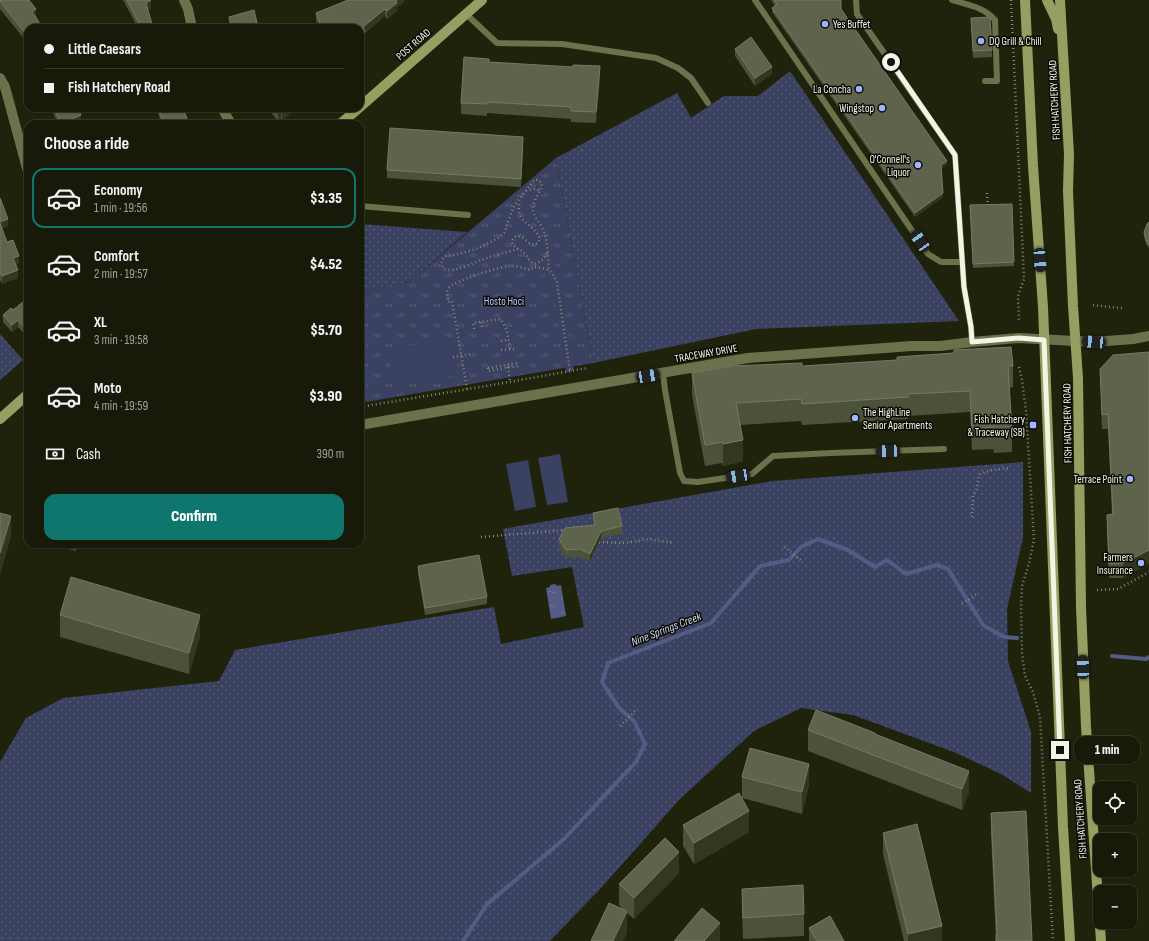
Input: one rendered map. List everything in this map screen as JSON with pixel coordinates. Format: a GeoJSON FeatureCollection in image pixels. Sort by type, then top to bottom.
{"type":"FeatureCollection","features":[{"type":"Feature","properties":{"kind":"main road","name":"POST ROAD"},"geometry":{"type":"LineString","coordinates":[[364,103],[482,0]]}},
{"type":"Feature","properties":{"kind":"main road","name":"FISH HATCHERY ROAD"},"geometry":{"type":"LineString","coordinates":[[1025,0],[1033,166],[1043,307],[1063,827],[1070,941]]}},
{"type":"Feature","properties":{"kind":"main road"},"geometry":{"type":"LineString","coordinates":[[1047,0],[1056,19],[1063,48]]}},
{"type":"Feature","properties":{"kind":"main road","name":"FISH HATCHERY ROAD"},"geometry":{"type":"LineString","coordinates":[[1060,0],[1069,154],[1068,191],[1078,378],[1081,607],[1084,697],[1101,941]]}},
{"type":"Feature","properties":{"kind":"main road","name":"POST ROAD"},"geometry":{"type":"LineString","coordinates":[[344,120],[353,112]]}},
{"type":"Feature","properties":{"kind":"main road"},"geometry":{"type":"LineString","coordinates":[[0,419],[24,398]]}},
{"type":"Feature","properties":{"kind":"street"},"geometry":{"type":"LineString","coordinates":[[184,0],[188,9],[191,24]]}},
{"type":"Feature","properties":{"kind":"street"},"geometry":{"type":"LineString","coordinates":[[0,78],[5,87],[24,157]]}},
{"type":"Feature","properties":{"kind":"street","name":"TRACEWAY DRIVE"},"geometry":{"type":"LineString","coordinates":[[364,424],[748,358],[912,346],[940,346],[1019,338],[1094,342],[1133,339],[1149,336]]}},
{"type":"Feature","properties":{"kind":"lane"},"geometry":{"type":"LineString","coordinates":[[755,0],[928,254],[940,262],[962,262]]}},
{"type":"Feature","properties":{"kind":"lane"},"geometry":{"type":"LineString","coordinates":[[856,0],[857,14],[955,155],[964,287],[972,342]]}},
{"type":"Feature","properties":{"kind":"lane"},"geometry":{"type":"LineString","coordinates":[[952,0],[990,13],[995,20],[997,81],[985,81]]}},
{"type":"Feature","properties":{"kind":"lane"},"geometry":{"type":"LineString","coordinates":[[466,14],[497,43],[562,44],[656,58],[678,68],[691,78],[708,104]]}},
{"type":"Feature","properties":{"kind":"lane"},"geometry":{"type":"LineString","coordinates":[[364,206],[468,214]]}},
{"type":"Feature","properties":{"kind":"lane"},"geometry":{"type":"LineString","coordinates":[[663,373],[680,474],[684,480],[698,482],[752,474],[773,456],[944,449]]}},
{"type":"Feature","properties":{"kind":"path"},"geometry":{"type":"LineString","coordinates":[[1011,0],[1024,279],[1018,296],[1019,321]]}},
{"type":"Feature","properties":{"kind":"path"},"geometry":{"type":"LineString","coordinates":[[518,248],[450,270],[446,270],[442,264],[442,259],[445,256],[455,255],[479,248],[500,237],[505,232],[514,206],[534,180],[537,180],[541,182],[542,187],[533,206],[532,212],[538,219],[545,233],[549,270]]}},
{"type":"Feature","properties":{"kind":"path"},"geometry":{"type":"LineString","coordinates":[[525,192],[534,189],[538,190],[539,193]]}},
{"type":"Feature","properties":{"kind":"path"},"geometry":{"type":"LineString","coordinates":[[987,193],[988,208]]}},
{"type":"Feature","properties":{"kind":"path"},"geometry":{"type":"LineString","coordinates":[[520,198],[518,206],[519,213],[530,227],[536,231],[540,238],[538,243],[530,244],[522,236],[514,237],[512,244],[526,254],[530,262],[534,265],[549,270],[554,275],[557,282],[570,371]]}},
{"type":"Feature","properties":{"kind":"path"},"geometry":{"type":"LineString","coordinates":[[467,389],[452,301],[448,302],[447,292],[449,288],[460,281],[484,272],[505,267],[523,267],[530,270],[534,265],[540,263],[545,258],[547,253]]}},
{"type":"Feature","properties":{"kind":"path"},"geometry":{"type":"LineString","coordinates":[[1093,305],[1122,308]]}},
{"type":"Feature","properties":{"kind":"path"},"geometry":{"type":"LineString","coordinates":[[474,329],[473,323],[500,319],[504,323],[510,349]]}},
{"type":"Feature","properties":{"kind":"path"},"geometry":{"type":"LineString","coordinates":[[481,322],[482,327]]}},
{"type":"Feature","properties":{"kind":"path"},"geometry":{"type":"LineString","coordinates":[[501,341],[508,340]]}},
{"type":"Feature","properties":{"kind":"path"},"geometry":{"type":"LineString","coordinates":[[501,350],[515,349]]}},
{"type":"Feature","properties":{"kind":"path"},"geometry":{"type":"LineString","coordinates":[[453,357],[470,354]]}},
{"type":"Feature","properties":{"kind":"path"},"geometry":{"type":"LineString","coordinates":[[508,366],[488,372],[488,368],[508,366],[518,365]]}},
{"type":"Feature","properties":{"kind":"path"},"geometry":{"type":"LineString","coordinates":[[508,366],[510,382]]}},
{"type":"Feature","properties":{"kind":"path"},"geometry":{"type":"LineString","coordinates":[[1019,367],[1026,410],[1034,540],[1022,586],[1022,653],[1025,676],[1033,692],[1040,717],[1053,941]]}},
{"type":"Feature","properties":{"kind":"path"},"geometry":{"type":"LineString","coordinates":[[364,406],[587,368]]}},
{"type":"Feature","properties":{"kind":"path"},"geometry":{"type":"LineString","coordinates":[[972,517],[973,496],[977,488],[979,475],[985,472],[1009,468]]}},
{"type":"Feature","properties":{"kind":"path"},"geometry":{"type":"LineString","coordinates":[[481,537],[570,530]]}},
{"type":"Feature","properties":{"kind":"path"},"geometry":{"type":"LineString","coordinates":[[590,539],[596,543],[649,539],[674,542]]}},
{"type":"Feature","properties":{"kind":"path"},"geometry":{"type":"LineString","coordinates":[[784,547],[802,561]]}},
{"type":"Feature","properties":{"kind":"path"},"geometry":{"type":"LineString","coordinates":[[1097,590],[1118,589],[1149,572]]}},
{"type":"Feature","properties":{"kind":"path"},"geometry":{"type":"LineString","coordinates":[[962,604],[978,593]]}},
{"type":"Feature","properties":{"kind":"path"},"geometry":{"type":"LineString","coordinates":[[620,726],[638,709]]}},
{"type":"Feature","properties":{"kind":"green space"},"geometry":{"type":"Polygon","coordinates":[[[790,71],[959,321],[756,329],[593,363],[556,158],[677,93],[691,118],[724,96],[758,96],[790,71]]]}},
{"type":"Feature","properties":{"kind":"green space","name":"Hosto Hoci"},"geometry":{"type":"Polygon","coordinates":[[[556,158],[593,363],[364,402],[364,290],[409,282],[556,158]]]}},
{"type":"Feature","properties":{"kind":"green space"},"geometry":{"type":"Polygon","coordinates":[[[364,224],[467,232],[409,282],[364,290],[364,224]]]}},
{"type":"Feature","properties":{"kind":"green space"},"geometry":{"type":"Polygon","coordinates":[[[555,263],[561,282],[574,371],[566,372],[553,283],[544,275],[555,263]]]}},
{"type":"Feature","properties":{"kind":"green space"},"geometry":{"type":"Polygon","coordinates":[[[0,334],[23,360],[0,380],[0,334]]]}},
{"type":"Feature","properties":{"kind":"green space"},"geometry":{"type":"Polygon","coordinates":[[[450,339],[456,375],[394,386],[388,350],[450,339]]]}},
{"type":"Feature","properties":{"kind":"green space"},"geometry":{"type":"Polygon","coordinates":[[[560,454],[568,502],[547,505],[538,458],[560,454]]]}},
{"type":"Feature","properties":{"kind":"green space"},"geometry":{"type":"Polygon","coordinates":[[[528,460],[536,507],[515,511],[506,464],[528,460]]]}},
{"type":"Feature","properties":{"kind":"green space"},"geometry":{"type":"Polygon","coordinates":[[[1023,462],[1023,538],[1007,609],[1008,661],[1031,732],[1031,793],[1001,774],[954,752],[853,715],[801,708],[754,731],[680,799],[601,888],[550,941],[0,941],[0,762],[26,718],[63,698],[219,681],[235,650],[494,607],[501,644],[584,627],[572,567],[512,576],[503,529],[773,481],[1023,462]]]}},
{"type":"Feature","properties":{"kind":"water"},"geometry":{"type":"Polygon","coordinates":[[[556,584],[556,586],[561,585],[566,616],[551,619],[546,588],[550,587],[550,585],[556,584]]]}},
{"type":"Feature","properties":{"kind":"building"},"geometry":{"type":"Polygon","coordinates":[[[29,0],[36,9],[32,12],[40,24],[24,24],[24,32],[0,1],[29,0]]]}},
{"type":"Feature","properties":{"kind":"building"},"geometry":{"type":"Polygon","coordinates":[[[127,0],[151,0],[146,3],[152,24],[135,24],[139,23],[127,0]]]}},
{"type":"Feature","properties":{"kind":"building"},"geometry":{"type":"Polygon","coordinates":[[[348,0],[397,0],[397,3],[387,11],[385,9],[364,26],[364,24],[321,24],[316,13],[348,0]]]}},
{"type":"Feature","properties":{"kind":"building","name":"La Concha"},"geometry":{"type":"Polygon","coordinates":[[[774,0],[841,0],[841,9],[947,161],[941,165],[943,193],[915,213],[772,8],[777,4],[774,0]]]}},
{"type":"Feature","properties":{"kind":"building"},"geometry":{"type":"Polygon","coordinates":[[[254,10],[257,23],[231,24],[229,17],[254,10]]]}},
{"type":"Feature","properties":{"kind":"building","name":"DQ Grill & Chill"},"geometry":{"type":"Polygon","coordinates":[[[990,17],[992,50],[973,51],[971,18],[990,17]]]}},
{"type":"Feature","properties":{"kind":"building"},"geometry":{"type":"Polygon","coordinates":[[[751,37],[772,67],[755,78],[735,49],[751,37]]]}},
{"type":"Feature","properties":{"kind":"building"},"geometry":{"type":"Polygon","coordinates":[[[464,57],[489,59],[489,62],[573,67],[573,65],[600,66],[596,112],[571,111],[571,107],[487,102],[487,104],[461,103],[464,57]]]}},
{"type":"Feature","properties":{"kind":"building"},"geometry":{"type":"Polygon","coordinates":[[[56,112],[80,112],[81,115],[72,120],[59,120],[56,112]]]}},
{"type":"Feature","properties":{"kind":"building"},"geometry":{"type":"Polygon","coordinates":[[[160,112],[184,112],[188,120],[162,120],[160,112]]]}},
{"type":"Feature","properties":{"kind":"building"},"geometry":{"type":"Polygon","coordinates":[[[390,128],[523,137],[521,179],[387,170],[390,128]]]}},
{"type":"Feature","properties":{"kind":"building"},"geometry":{"type":"Polygon","coordinates":[[[0,198],[8,219],[0,222],[0,198]]]}},
{"type":"Feature","properties":{"kind":"building"},"geometry":{"type":"Polygon","coordinates":[[[1012,204],[1014,262],[973,264],[970,205],[1012,204]]]}},
{"type":"Feature","properties":{"kind":"building"},"geometry":{"type":"Polygon","coordinates":[[[1149,222],[1149,245],[1144,232],[1149,222]]]}},
{"type":"Feature","properties":{"kind":"building"},"geometry":{"type":"Polygon","coordinates":[[[0,223],[7,242],[13,240],[19,256],[13,258],[18,270],[2,276],[0,272],[0,223]]]}},
{"type":"Feature","properties":{"kind":"building"},"geometry":{"type":"Polygon","coordinates":[[[24,301],[24,327],[18,320],[12,325],[3,315],[11,308],[13,310],[24,301]]]}},
{"type":"Feature","properties":{"kind":"building"},"geometry":{"type":"Polygon","coordinates":[[[1011,347],[1013,366],[1008,366],[1012,431],[994,432],[993,427],[972,429],[970,391],[908,394],[908,397],[802,404],[801,399],[736,403],[743,440],[723,444],[722,442],[705,445],[692,373],[732,366],[802,363],[802,366],[897,360],[897,357],[954,353],[954,350],[1011,347]]]}},
{"type":"Feature","properties":{"kind":"building","name":"Terrace Point"},"geometry":{"type":"Polygon","coordinates":[[[1149,352],[1149,550],[1123,563],[1109,564],[1107,515],[1113,514],[1108,414],[1102,415],[1100,369],[1113,355],[1149,352]]]}},
{"type":"Feature","properties":{"kind":"building"},"geometry":{"type":"Polygon","coordinates":[[[618,508],[622,526],[601,531],[590,554],[580,549],[566,550],[559,539],[565,528],[595,525],[593,513],[618,508]]]}},
{"type":"Feature","properties":{"kind":"building"},"geometry":{"type":"Polygon","coordinates":[[[0,513],[11,516],[0,553],[0,513]]]}},
{"type":"Feature","properties":{"kind":"building"},"geometry":{"type":"Polygon","coordinates":[[[479,555],[487,597],[425,608],[418,566],[479,555]]]}},
{"type":"Feature","properties":{"kind":"building"},"geometry":{"type":"Polygon","coordinates":[[[71,577],[200,615],[189,653],[60,615],[71,577]]]}},
{"type":"Feature","properties":{"kind":"building"},"geometry":{"type":"Polygon","coordinates":[[[816,710],[969,771],[962,789],[808,730],[816,710]]]}},
{"type":"Feature","properties":{"kind":"building"},"geometry":{"type":"Polygon","coordinates":[[[750,748],[809,764],[802,792],[742,777],[750,748]]]}},
{"type":"Feature","properties":{"kind":"building"},"geometry":{"type":"Polygon","coordinates":[[[739,793],[749,811],[694,843],[683,825],[739,793]]]}},
{"type":"Feature","properties":{"kind":"building"},"geometry":{"type":"Polygon","coordinates":[[[1026,811],[1032,941],[996,941],[997,935],[991,813],[1026,811]]]}},
{"type":"Feature","properties":{"kind":"building"},"geometry":{"type":"Polygon","coordinates":[[[917,824],[942,926],[908,934],[883,833],[917,824]]]}},
{"type":"Feature","properties":{"kind":"building"},"geometry":{"type":"Polygon","coordinates":[[[665,838],[679,852],[634,898],[619,884],[665,838]]]}},
{"type":"Feature","properties":{"kind":"building"},"geometry":{"type":"Polygon","coordinates":[[[803,885],[804,914],[743,918],[742,889],[803,885]]]}},
{"type":"Feature","properties":{"kind":"building"},"geometry":{"type":"Polygon","coordinates":[[[609,903],[627,911],[613,941],[591,941],[609,903]]]}},
{"type":"Feature","properties":{"kind":"building"},"geometry":{"type":"Polygon","coordinates":[[[702,908],[720,923],[704,941],[674,941],[702,908]]]}},
{"type":"Feature","properties":{"kind":"building"},"geometry":{"type":"Polygon","coordinates":[[[830,916],[844,941],[817,941],[809,928],[830,916]]]}},
{"type":"Feature","properties":{"kind":"waterway","name":"Nine Springs Creek"},"geometry":{"type":"LineString","coordinates":[[463,941],[487,904],[564,839],[636,762],[645,744],[634,721],[619,708],[602,682],[608,663],[711,623],[760,566],[789,560],[801,547],[818,539],[848,550],[875,567],[887,560],[906,574],[937,565],[948,569],[983,625],[1004,637],[1017,638]]}},
{"type":"Feature","properties":{"kind":"waterway","name":"Nine Springs Creek"},"geometry":{"type":"LineString","coordinates":[[1112,656],[1146,659],[1149,657]]}},
{"type":"Feature","properties":{"kind":"place","name":"Yes Buffet"},"geometry":{"type":"Point","coordinates":[825,24]}},
{"type":"Feature","properties":{"kind":"place","name":"DQ Grill & Chill"},"geometry":{"type":"Point","coordinates":[981,41]}},
{"type":"Feature","properties":{"kind":"place","name":"La Concha"},"geometry":{"type":"Point","coordinates":[859,89]}},
{"type":"Feature","properties":{"kind":"place","name":"Wingstop"},"geometry":{"type":"Point","coordinates":[882,108]}},
{"type":"Feature","properties":{"kind":"place","name":"O'Connell's Liquor"},"geometry":{"type":"Point","coordinates":[918,165]}},
{"type":"Feature","properties":{"kind":"place","name":"The HighLine Senior Apartments"},"geometry":{"type":"Point","coordinates":[855,418]}},
{"type":"Feature","properties":{"kind":"place","name":"Fish Hatchery & Traceway (SB)"},"geometry":{"type":"Point","coordinates":[1033,425]}},
{"type":"Feature","properties":{"kind":"place","name":"Terrace Point"},"geometry":{"type":"Point","coordinates":[1130,479]}},
{"type":"Feature","properties":{"kind":"place","name":"Farmers Insurance"},"geometry":{"type":"Point","coordinates":[1141,563]}},
{"type":"Feature","properties":{"kind":"route"},"geometry":{"type":"LineString","coordinates":[[891,62],[955,155],[964,287],[972,342],[1019,338],[1044,340],[1060,750]]}}]}
